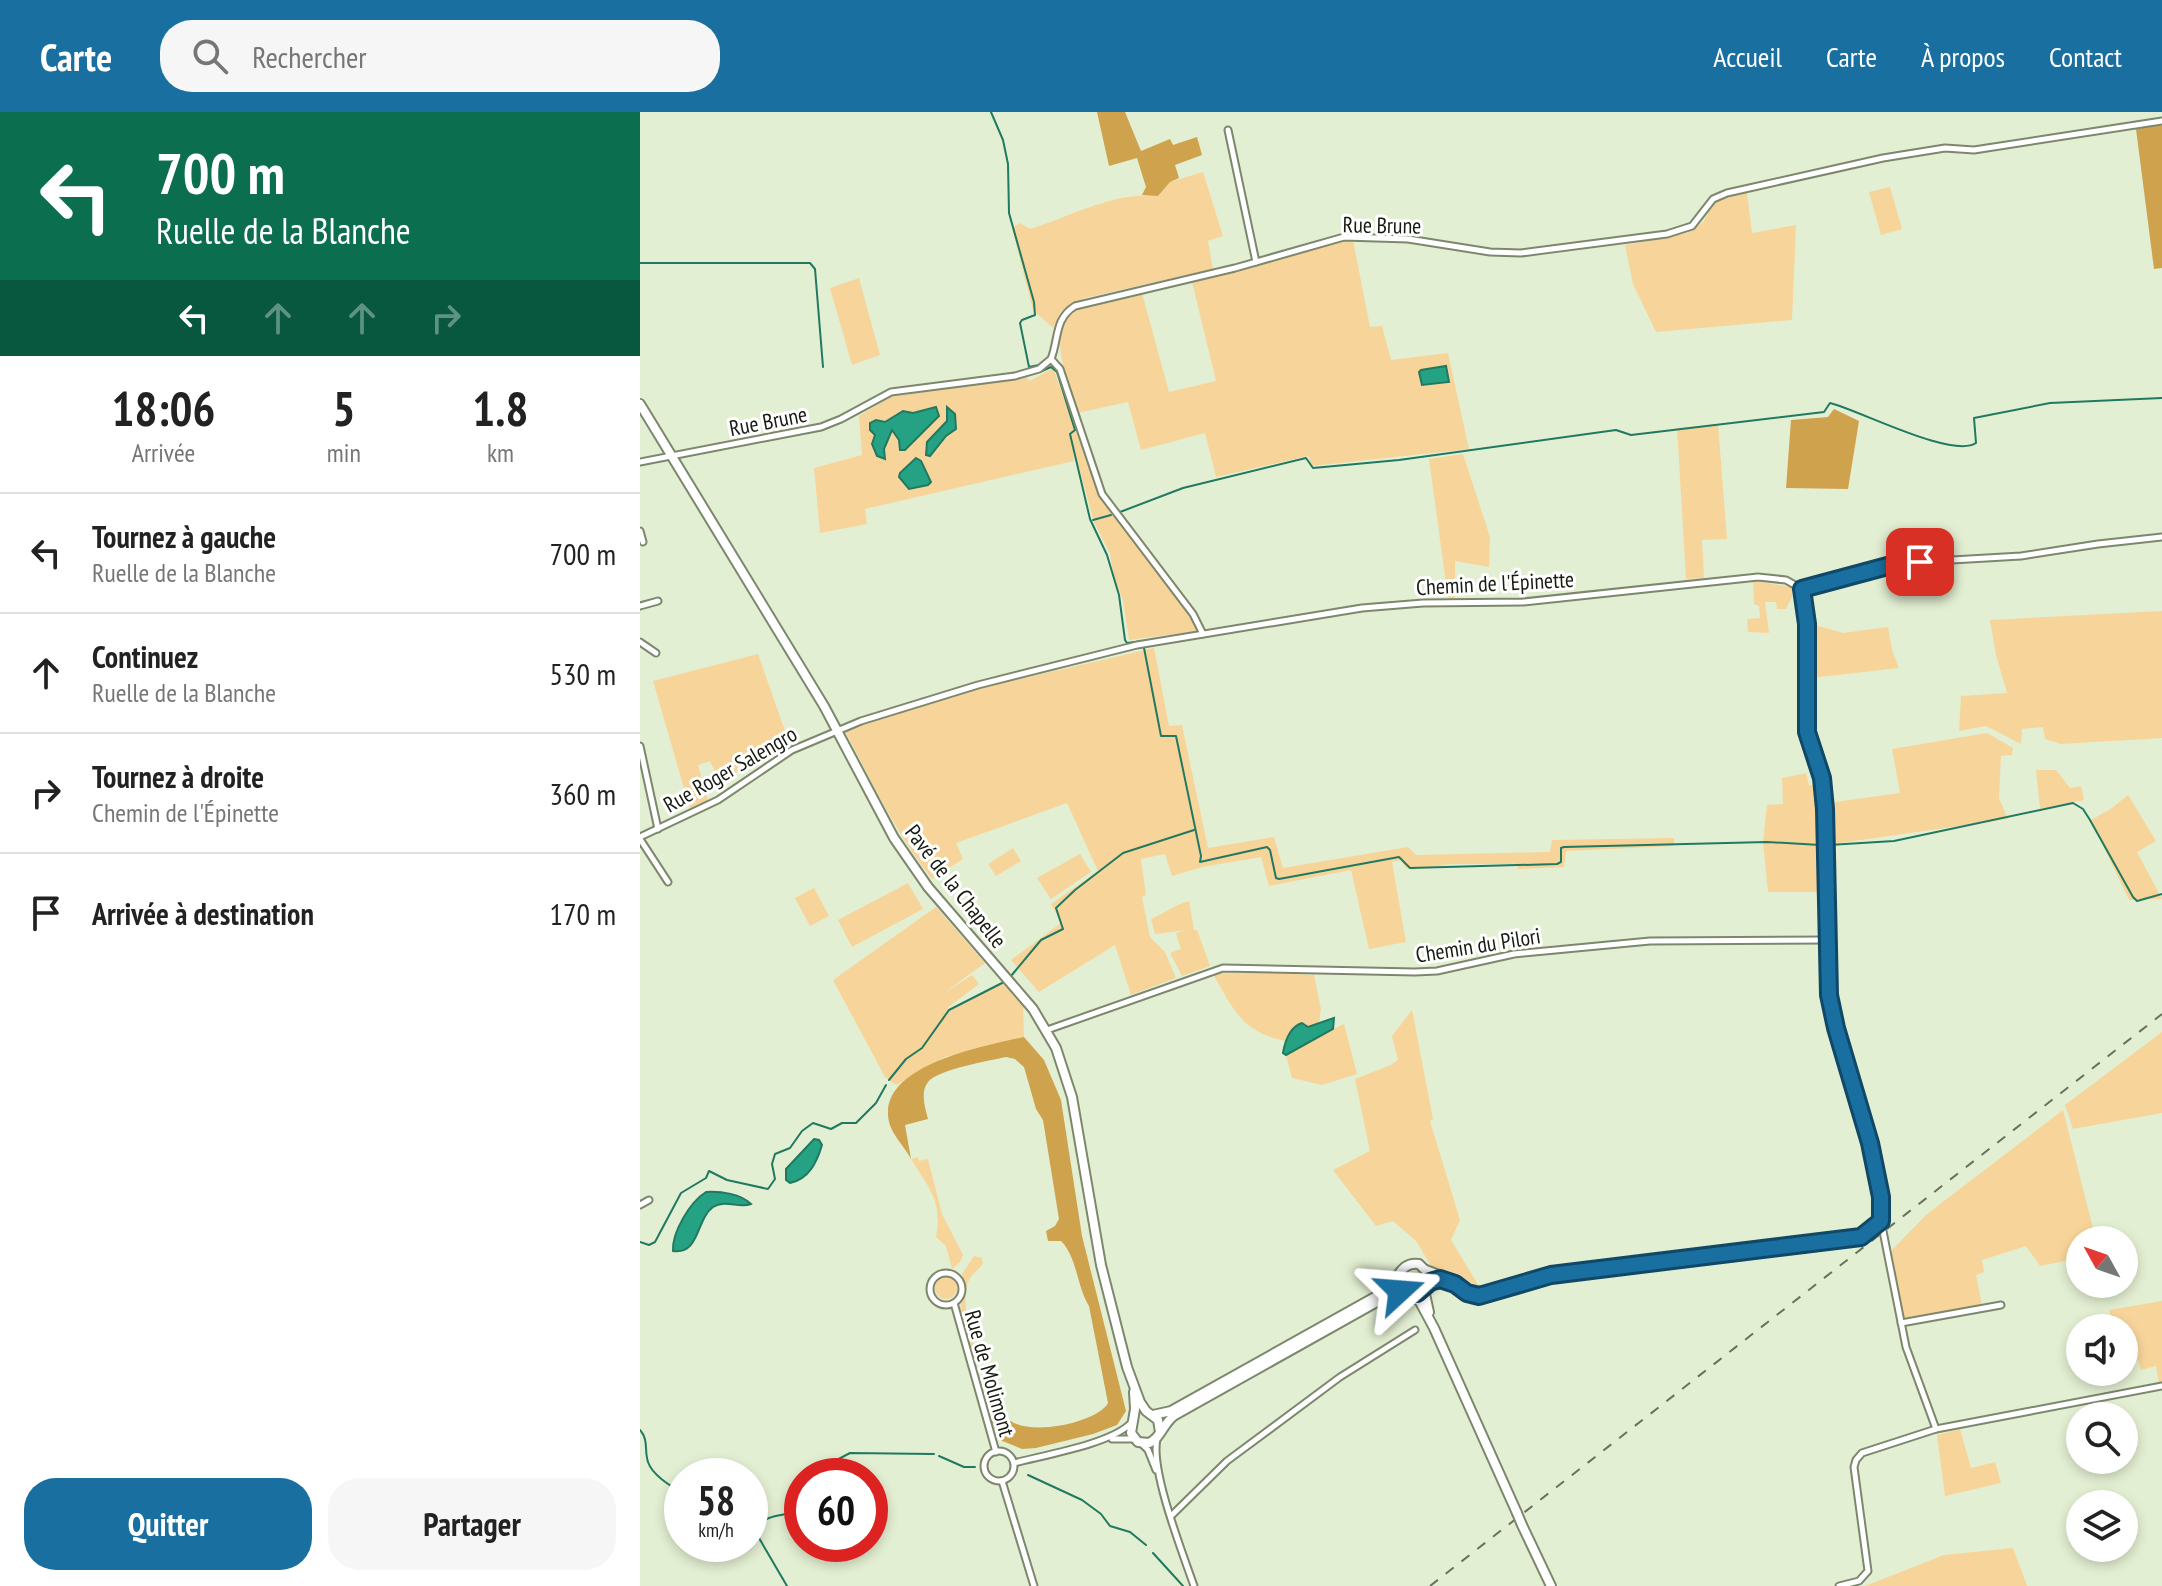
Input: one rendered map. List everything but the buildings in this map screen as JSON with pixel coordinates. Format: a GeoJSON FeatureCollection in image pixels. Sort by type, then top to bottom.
{"type":"FeatureCollection","features":[{"type":"Feature","properties":{"kind":"main road","name":"Pavé de la Chapelle"},"geometry":{"type":"LineString","coordinates":[[640,404],[837,731],[907,859],[1021,994],[1047,1030],[1059,1055],[1069,1086],[1096,1244],[1131,1380],[1135,1407],[1131,1433],[1138,1442]]}},
{"type":"Feature","properties":{"kind":"main road"},"geometry":{"type":"LineString","coordinates":[[1132,1422],[1141,1414],[1171,1411],[1378,1295],[1391,1287],[1401,1269],[1408,1264],[1423,1266],[1428,1276],[1426,1302],[1434,1328]]}},
{"type":"Feature","properties":{"kind":"main road"},"geometry":{"type":"LineString","coordinates":[[1398,1277],[1401,1288],[1420,1302],[1434,1328],[1551,1586]]}},
{"type":"Feature","properties":{"kind":"main road"},"geometry":{"type":"LineString","coordinates":[[1138,1442],[1149,1443],[1159,1435],[1170,1418],[1391,1294],[1419,1292],[1427,1285]]}},
{"type":"Feature","properties":{"kind":"main road","name":"Pavé de la Chapelle"},"geometry":{"type":"LineString","coordinates":[[1131,1380],[1143,1407],[1159,1422],[1159,1435]]}},
{"type":"Feature","properties":{"kind":"street","name":"Rue Brune"},"geometry":{"type":"LineString","coordinates":[[640,462],[821,427],[891,392],[1015,376],[1039,369],[1051,359],[1059,323],[1075,306],[1350,236],[1419,240],[1513,253],[1659,236],[1692,226],[1713,199],[1727,193],[1914,152],[1945,148],[1983,149],[2162,121]]}},
{"type":"Feature","properties":{"kind":"street"},"geometry":{"type":"LineString","coordinates":[[1228,130],[1256,262]]}},
{"type":"Feature","properties":{"kind":"street"},"geometry":{"type":"LineString","coordinates":[[1051,359],[1060,369],[1104,498],[1193,614],[1203,634]]}},
{"type":"Feature","properties":{"kind":"street"},"geometry":{"type":"LineString","coordinates":[[640,531],[643,542]]}},
{"type":"Feature","properties":{"kind":"street"},"geometry":{"type":"LineString","coordinates":[[1936,1429],[1911,1365],[1881,1221],[1881,1197],[1870,1143],[1832,1013],[1822,778],[1807,732],[1807,624],[1802,589],[1895,564],[2030,555],[2162,537]]}},
{"type":"Feature","properties":{"kind":"street","name":"Chemin de l'Épinette"},"geometry":{"type":"LineString","coordinates":[[837,731],[902,706],[1137,645],[1342,610],[1396,604],[1523,602],[1758,577],[1786,580],[1802,589]]}},
{"type":"Feature","properties":{"kind":"street"},"geometry":{"type":"LineString","coordinates":[[640,606],[658,601]]}},
{"type":"Feature","properties":{"kind":"street"},"geometry":{"type":"LineString","coordinates":[[640,642],[656,653]]}},
{"type":"Feature","properties":{"kind":"street","name":"Rue Roger Salengro"},"geometry":{"type":"LineString","coordinates":[[640,838],[718,800],[787,752],[837,731]]}},
{"type":"Feature","properties":{"kind":"street"},"geometry":{"type":"LineString","coordinates":[[640,746],[658,829]]}},
{"type":"Feature","properties":{"kind":"street"},"geometry":{"type":"LineString","coordinates":[[640,784],[648,782]]}},
{"type":"Feature","properties":{"kind":"street"},"geometry":{"type":"LineString","coordinates":[[640,838],[668,882]]}},
{"type":"Feature","properties":{"kind":"street","name":"Chemin du Pilori"},"geometry":{"type":"LineString","coordinates":[[1047,1030],[1223,968],[1437,971],[1514,954],[1650,941],[1828,940]]}},
{"type":"Feature","properties":{"kind":"street"},"geometry":{"type":"LineString","coordinates":[[640,1205],[649,1200]]}},
{"type":"Feature","properties":{"kind":"street"},"geometry":{"type":"LineString","coordinates":[[1423,1266],[1444,1275],[1467,1293],[1479,1296],[1551,1275],[1861,1237],[1881,1221]]}},
{"type":"Feature","properties":{"kind":"street"},"geometry":{"type":"LineString","coordinates":[[949,1273],[959,1279],[961,1294],[954,1303],[943,1304],[934,1298],[931,1285],[937,1276],[949,1273]]}},
{"type":"Feature","properties":{"kind":"street"},"geometry":{"type":"LineString","coordinates":[[1427,1285],[1440,1279],[1455,1284]]}},
{"type":"Feature","properties":{"kind":"street","name":"Rue de Molimont"},"geometry":{"type":"LineString","coordinates":[[954,1303],[996,1452]]}},
{"type":"Feature","properties":{"kind":"street"},"geometry":{"type":"LineString","coordinates":[[1901,1323],[2001,1305]]}},
{"type":"Feature","properties":{"kind":"street"},"geometry":{"type":"LineString","coordinates":[[1171,1516],[1227,1461],[1340,1377],[1415,1330]]}},
{"type":"Feature","properties":{"kind":"street"},"geometry":{"type":"LineString","coordinates":[[1839,1586],[1859,1581],[1868,1571],[1854,1471],[1857,1458],[1867,1451],[1936,1429],[2162,1386]]}},
{"type":"Feature","properties":{"kind":"street"},"geometry":{"type":"LineString","coordinates":[[1014,1463],[1099,1440],[1122,1432],[1132,1422]]}},
{"type":"Feature","properties":{"kind":"street","name":"Pavé de la Chapelle"},"geometry":{"type":"LineString","coordinates":[[1159,1435],[1156,1457],[1194,1586]]}},
{"type":"Feature","properties":{"kind":"street"},"geometry":{"type":"LineString","coordinates":[[1099,1440],[1125,1438],[1138,1442],[1150,1454],[1166,1498]]}},
{"type":"Feature","properties":{"kind":"street"},"geometry":{"type":"LineString","coordinates":[[996,1452],[1009,1455],[1014,1463],[1010,1476],[1002,1481],[988,1476],[984,1467],[987,1457],[996,1452]]}},
{"type":"Feature","properties":{"kind":"street"},"geometry":{"type":"LineString","coordinates":[[1002,1481],[1034,1586]]}},
{"type":"Feature","properties":{"kind":"shaded area"},"geometry":{"type":"Polygon","coordinates":[[[1097,112],[1125,112],[1141,151],[1170,139],[1173,145],[1197,137],[1202,155],[1175,165],[1179,178],[1170,182],[1158,196],[1142,195],[1146,187],[1137,158],[1109,166],[1097,112]]]}},
{"type":"Feature","properties":{"kind":"shaded area"},"geometry":{"type":"Polygon","coordinates":[[[2162,125],[2162,268],[2154,269],[2136,129],[2162,125]]]}},
{"type":"Feature","properties":{"kind":"shaded area"},"geometry":{"type":"Polygon","coordinates":[[[1203,172],[1223,236],[1208,241],[1213,269],[1085,298],[1061,311],[1053,328],[1033,310],[1012,228],[1020,223],[1030,229],[1109,201],[1158,196],[1170,182],[1203,172]]]}},
{"type":"Feature","properties":{"kind":"shaded area"},"geometry":{"type":"Polygon","coordinates":[[[1890,187],[1902,229],[1881,235],[1869,192],[1890,187]]]}},
{"type":"Feature","properties":{"kind":"shaded area"},"geometry":{"type":"Polygon","coordinates":[[[1747,193],[1752,233],[1796,225],[1792,320],[1656,332],[1633,284],[1625,245],[1688,233],[1703,222],[1719,200],[1747,193]]]}},
{"type":"Feature","properties":{"kind":"shaded area"},"geometry":{"type":"Polygon","coordinates":[[[1353,240],[1370,327],[1382,326],[1391,360],[1448,353],[1469,449],[1312,466],[1308,456],[1216,477],[1205,433],[1141,450],[1128,402],[1077,413],[1065,375],[1060,344],[1065,319],[1073,311],[1142,293],[1169,392],[1216,381],[1192,282],[1334,241],[1353,240]]]}},
{"type":"Feature","properties":{"kind":"shaded area"},"geometry":{"type":"Polygon","coordinates":[[[859,278],[880,355],[852,365],[830,288],[859,278]]]}},
{"type":"Feature","properties":{"kind":"shaded area"},"geometry":{"type":"Polygon","coordinates":[[[1053,368],[1101,498],[1196,624],[1198,631],[1129,640],[1123,600],[1114,578],[1110,554],[1094,522],[1072,442],[1074,461],[865,509],[867,524],[820,533],[814,468],[862,455],[859,416],[890,397],[1026,377],[1030,381],[1053,368]]]}},
{"type":"Feature","properties":{"kind":"shaded area"},"geometry":{"type":"Polygon","coordinates":[[[1834,409],[1859,421],[1848,489],[1786,488],[1791,420],[1828,417],[1834,409]]]}},
{"type":"Feature","properties":{"kind":"shaded area"},"geometry":{"type":"Polygon","coordinates":[[[1718,424],[1727,539],[1702,540],[1704,578],[1686,579],[1677,428],[1718,424]]]}},
{"type":"Feature","properties":{"kind":"shaded area"},"geometry":{"type":"Polygon","coordinates":[[[1463,454],[1490,537],[1489,567],[1455,561],[1455,599],[1448,598],[1429,459],[1463,454]]]}},
{"type":"Feature","properties":{"kind":"shaded area"},"geometry":{"type":"Polygon","coordinates":[[[1753,581],[1792,587],[1792,597],[1786,609],[1777,609],[1776,602],[1765,602],[1769,633],[1748,632],[1747,619],[1760,618],[1759,606],[1754,604],[1753,581]]]}},
{"type":"Feature","properties":{"kind":"shaded area"},"geometry":{"type":"Polygon","coordinates":[[[2162,611],[2162,738],[2061,744],[2045,739],[2043,727],[2022,729],[2021,744],[1986,726],[1959,731],[1961,696],[2007,693],[1990,620],[2162,611]]]}},
{"type":"Feature","properties":{"kind":"shaded area"},"geometry":{"type":"Polygon","coordinates":[[[1812,624],[1843,633],[1888,627],[1899,668],[1811,678],[1812,624]]]}},
{"type":"Feature","properties":{"kind":"shaded area"},"geometry":{"type":"Polygon","coordinates":[[[1154,648],[1169,726],[1182,725],[1208,848],[1274,837],[1283,868],[1408,847],[1416,855],[1550,852],[1552,840],[1674,838],[1674,846],[1566,851],[1564,867],[1518,869],[1517,864],[1451,864],[1412,870],[1406,868],[1401,860],[1392,862],[1406,942],[1369,949],[1351,870],[1269,886],[1261,857],[1202,867],[1172,876],[1165,854],[1141,859],[1146,895],[1142,897],[1150,937],[1165,952],[1176,978],[1131,995],[1115,945],[1039,992],[1011,960],[1061,923],[1051,904],[1098,871],[1067,803],[956,843],[963,859],[932,879],[896,826],[845,731],[973,690],[1154,648]]]}},
{"type":"Feature","properties":{"kind":"shaded area"},"geometry":{"type":"Polygon","coordinates":[[[758,654],[790,745],[720,783],[710,761],[698,765],[708,800],[690,809],[653,681],[758,654]]]}},
{"type":"Feature","properties":{"kind":"shaded area"},"geometry":{"type":"Polygon","coordinates":[[[1987,733],[2013,748],[2012,755],[2001,756],[1999,798],[2008,819],[1833,844],[1828,803],[1900,793],[1892,749],[1987,733]]]}},
{"type":"Feature","properties":{"kind":"shaded area"},"geometry":{"type":"Polygon","coordinates":[[[2036,770],[2056,770],[2070,788],[2081,786],[2084,800],[2040,809],[2036,770]]]}},
{"type":"Feature","properties":{"kind":"shaded area"},"geometry":{"type":"Polygon","coordinates":[[[1806,773],[1809,785],[1820,785],[1823,892],[1768,892],[1763,843],[1767,805],[1783,804],[1782,778],[1806,773]]]}},
{"type":"Feature","properties":{"kind":"shaded area"},"geometry":{"type":"Polygon","coordinates":[[[2128,795],[2156,841],[2137,852],[2162,899],[2129,900],[2091,820],[2128,795]]]}},
{"type":"Feature","properties":{"kind":"shaded area"},"geometry":{"type":"Polygon","coordinates":[[[1013,848],[1021,861],[996,876],[988,864],[1013,848]]]}},
{"type":"Feature","properties":{"kind":"shaded area"},"geometry":{"type":"Polygon","coordinates":[[[1080,854],[1091,872],[1051,899],[1037,878],[1080,854]]]}},
{"type":"Feature","properties":{"kind":"shaded area"},"geometry":{"type":"Polygon","coordinates":[[[908,883],[923,909],[852,947],[838,920],[908,883]]]}},
{"type":"Feature","properties":{"kind":"shaded area"},"geometry":{"type":"Polygon","coordinates":[[[814,888],[829,916],[810,926],[795,898],[814,888]]]}},
{"type":"Feature","properties":{"kind":"shaded area"},"geometry":{"type":"Polygon","coordinates":[[[1189,901],[1194,930],[1197,930],[1210,966],[1182,976],[1170,953],[1181,949],[1176,933],[1187,930],[1155,934],[1151,919],[1189,901]]]}},
{"type":"Feature","properties":{"kind":"shaded area"},"geometry":{"type":"Polygon","coordinates":[[[936,907],[985,963],[941,995],[972,975],[979,984],[947,1008],[949,1010],[1004,982],[1023,1005],[1024,1037],[945,1057],[896,1085],[885,1077],[833,980],[936,907]]]}},
{"type":"Feature","properties":{"kind":"shaded area"},"geometry":{"type":"Polygon","coordinates":[[[1254,972],[1314,975],[1321,1009],[1319,1023],[1285,1041],[1258,1032],[1249,1025],[1233,1008],[1213,974],[1254,972]]]}},
{"type":"Feature","properties":{"kind":"shaded area"},"geometry":{"type":"Polygon","coordinates":[[[1412,1010],[1433,1119],[1430,1121],[1460,1220],[1451,1240],[1480,1288],[1454,1272],[1458,1277],[1433,1269],[1416,1241],[1393,1221],[1376,1226],[1333,1170],[1370,1151],[1355,1079],[1398,1060],[1392,1036],[1412,1010]]]}},
{"type":"Feature","properties":{"kind":"shaded area"},"geometry":{"type":"Polygon","coordinates":[[[1344,1024],[1357,1074],[1322,1085],[1292,1078],[1286,1055],[1292,1049],[1344,1024]]]}},
{"type":"Feature","properties":{"kind":"shaded area"},"geometry":{"type":"Polygon","coordinates":[[[2162,1032],[2162,1113],[2073,1129],[2065,1105],[2162,1032]]]}},
{"type":"Feature","properties":{"kind":"shaded area"},"geometry":{"type":"Polygon","coordinates":[[[1024,1037],[1044,1060],[1061,1100],[1082,1236],[1126,1411],[1117,1425],[1093,1434],[1022,1449],[1000,1440],[990,1419],[1005,1415],[1013,1422],[1026,1426],[1058,1426],[1090,1417],[1108,1403],[1089,1306],[1074,1264],[1061,1241],[1048,1241],[1046,1231],[1055,1226],[1059,1219],[1043,1120],[1036,1109],[1024,1067],[1015,1059],[1006,1057],[953,1069],[934,1077],[928,1082],[924,1095],[928,1119],[905,1125],[911,1159],[889,1122],[889,1102],[899,1086],[916,1072],[961,1053],[1024,1037]]]}},
{"type":"Feature","properties":{"kind":"shaded area"},"geometry":{"type":"Polygon","coordinates":[[[2063,1110],[2092,1226],[2066,1226],[2066,1261],[2040,1266],[2026,1246],[1982,1260],[1984,1272],[1976,1275],[1982,1305],[1903,1317],[1891,1251],[1927,1214],[2063,1110]]]}},
{"type":"Feature","properties":{"kind":"shaded area"},"geometry":{"type":"Polygon","coordinates":[[[918,1157],[919,1161],[928,1159],[942,1214],[963,1255],[952,1269],[946,1246],[936,1237],[938,1214],[933,1196],[911,1159],[918,1157]]]}},
{"type":"Feature","properties":{"kind":"shaded area"},"geometry":{"type":"Polygon","coordinates":[[[974,1256],[982,1258],[983,1263],[970,1278],[965,1296],[967,1317],[978,1356],[974,1357],[960,1308],[966,1288],[962,1274],[974,1256]]]}},
{"type":"Feature","properties":{"kind":"shaded area"},"geometry":{"type":"Polygon","coordinates":[[[942,1277],[950,1277],[957,1288],[950,1299],[942,1299],[935,1292],[935,1284],[942,1277]]]}},
{"type":"Feature","properties":{"kind":"shaded area"},"geometry":{"type":"Polygon","coordinates":[[[2162,1301],[2162,1383],[2159,1383],[2156,1366],[2141,1370],[2138,1360],[2138,1314],[2110,1314],[2109,1310],[2162,1301]]]}},
{"type":"Feature","properties":{"kind":"shaded area"},"geometry":{"type":"Polygon","coordinates":[[[1960,1429],[1971,1468],[1995,1462],[2001,1483],[1945,1496],[1937,1435],[1960,1429]]]}},
{"type":"Feature","properties":{"kind":"shaded area"},"geometry":{"type":"Polygon","coordinates":[[[2013,1548],[2027,1586],[1865,1586],[1944,1555],[2013,1548]]]}},
{"type":"Feature","properties":{"kind":"water"},"geometry":{"type":"Polygon","coordinates":[[[1446,366],[1449,382],[1422,385],[1421,370],[1446,366]]]}},
{"type":"Feature","properties":{"kind":"water"},"geometry":{"type":"Polygon","coordinates":[[[936,407],[939,416],[905,450],[900,450],[899,440],[892,430],[884,449],[885,459],[877,456],[872,444],[875,435],[870,430],[870,423],[876,420],[885,422],[903,411],[913,413],[936,407]]]}},
{"type":"Feature","properties":{"kind":"water"},"geometry":{"type":"Polygon","coordinates":[[[947,407],[955,414],[956,429],[930,456],[926,455],[927,442],[947,421],[947,407]]]}},
{"type":"Feature","properties":{"kind":"water"},"geometry":{"type":"Polygon","coordinates":[[[916,458],[921,461],[931,482],[909,489],[899,477],[916,458]]]}},
{"type":"Feature","properties":{"kind":"water"},"geometry":{"type":"Polygon","coordinates":[[[1334,1018],[1333,1029],[1286,1055],[1283,1053],[1289,1035],[1298,1025],[1302,1023],[1308,1027],[1334,1018]]]}},
{"type":"Feature","properties":{"kind":"water"},"geometry":{"type":"Polygon","coordinates":[[[814,1139],[822,1145],[815,1163],[802,1178],[790,1183],[786,1180],[786,1169],[814,1139]]]}},
{"type":"Feature","properties":{"kind":"water"},"geometry":{"type":"Polygon","coordinates":[[[706,1192],[730,1194],[751,1204],[713,1207],[688,1248],[673,1251],[675,1235],[683,1218],[706,1192]]]}},
{"type":"Feature","properties":{"kind":"waterway"},"geometry":{"type":"LineString","coordinates":[[991,112],[1003,140],[1008,164],[1009,213],[1034,302],[1035,315],[1020,323],[1029,367],[1039,365]]}},
{"type":"Feature","properties":{"kind":"waterway"},"geometry":{"type":"LineString","coordinates":[[640,263],[810,263],[815,269],[823,367]]}},
{"type":"Feature","properties":{"kind":"waterway"},"geometry":{"type":"LineString","coordinates":[[1042,371],[1051,367],[1057,372],[1075,430],[1070,434],[1090,519],[1107,555],[1119,595],[1125,640],[1127,643],[1143,641]]}},
{"type":"Feature","properties":{"kind":"waterway"},"geometry":{"type":"LineString","coordinates":[[1120,512],[1183,488],[1306,458],[1313,468],[1399,460],[1616,430],[1631,435],[1824,412],[1830,403],[1905,432],[1964,446],[1976,443],[1974,418],[2050,403],[2162,398]]}},
{"type":"Feature","properties":{"kind":"waterway"},"geometry":{"type":"LineString","coordinates":[[1093,520],[1111,515]]}},
{"type":"Feature","properties":{"kind":"waterway"},"geometry":{"type":"LineString","coordinates":[[1144,648],[1161,736],[1176,736],[1200,862],[1267,847],[1276,878],[1279,879],[1399,857],[1410,868],[1557,864],[1561,862],[1561,848],[1564,847],[1767,842],[1820,845]]}},
{"type":"Feature","properties":{"kind":"waterway"},"geometry":{"type":"LineString","coordinates":[[1829,845],[1894,841],[2073,803],[2083,809],[2133,897],[2137,901],[2162,894]]}},
{"type":"Feature","properties":{"kind":"waterway"},"geometry":{"type":"LineString","coordinates":[[1011,976],[1041,940],[1063,929],[1056,908],[1075,890],[1123,853],[1194,830]]}},
{"type":"Feature","properties":{"kind":"waterway"},"geometry":{"type":"LineString","coordinates":[[889,1080],[906,1059],[922,1048],[949,1010],[1004,982]]}},
{"type":"Feature","properties":{"kind":"waterway"},"geometry":{"type":"LineString","coordinates":[[640,1242],[649,1245],[655,1242],[681,1193],[706,1178],[709,1171],[727,1180],[768,1189],[775,1179],[772,1164],[775,1154],[790,1148],[802,1131],[813,1123],[831,1129],[842,1123],[856,1123],[876,1103],[886,1085]]}},
{"type":"Feature","properties":{"kind":"waterway"},"geometry":{"type":"LineString","coordinates":[[640,1430],[650,1467],[664,1481]]}},
{"type":"Feature","properties":{"kind":"waterway"},"geometry":{"type":"LineString","coordinates":[[840,1458],[850,1453],[934,1454]]}},
{"type":"Feature","properties":{"kind":"waterway"},"geometry":{"type":"LineString","coordinates":[[939,1456],[964,1467],[975,1467]]}},
{"type":"Feature","properties":{"kind":"waterway"},"geometry":{"type":"LineString","coordinates":[[1028,1475],[1082,1500],[1101,1514],[1110,1526],[1130,1532],[1146,1545]]}},
{"type":"Feature","properties":{"kind":"waterway"},"geometry":{"type":"LineString","coordinates":[[768,1519],[784,1514]]}},
{"type":"Feature","properties":{"kind":"waterway"},"geometry":{"type":"LineString","coordinates":[[768,1553],[787,1586]]}},
{"type":"Feature","properties":{"kind":"waterway"},"geometry":{"type":"LineString","coordinates":[[1153,1553],[1183,1586]]}},
{"type":"Feature","properties":{"kind":"railway"},"geometry":{"type":"LineString","coordinates":[[1430,1586],[2162,1014]]}},
{"type":"Feature","properties":{"kind":"route"},"geometry":{"type":"LineString","coordinates":[[1400,1291],[1417,1293],[1430,1282],[1443,1279],[1467,1293],[1479,1296],[1551,1275],[1861,1237],[1881,1221],[1881,1197],[1870,1143],[1829,995],[1825,809],[1822,778],[1810,749],[1807,732],[1807,624],[1802,589],[1895,564],[1920,562]]}}]}
